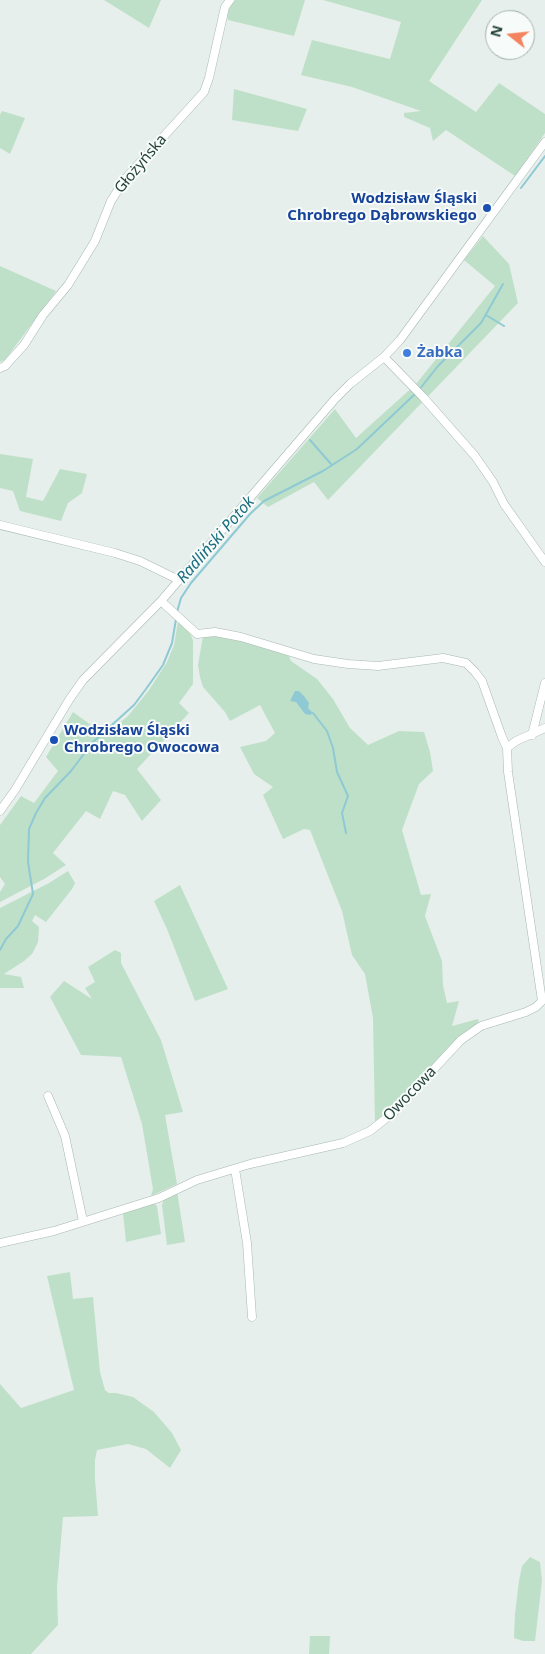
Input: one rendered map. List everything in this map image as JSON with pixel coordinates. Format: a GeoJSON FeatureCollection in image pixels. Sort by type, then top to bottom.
{"type":"FeatureCollection","features":[{"type":"Feature","properties":{"kind":"street","name":"Głożyńska"},"geometry":{"type":"LineString","coordinates":[[0,368],[5,366],[24,345],[43,315],[68,285],[95,241],[111,201],[125,179],[204,92],[225,7],[230,0]]}},
{"type":"Feature","properties":{"kind":"street"},"geometry":{"type":"LineString","coordinates":[[0,811],[83,680],[161,601],[335,399],[350,384],[384,357],[408,328],[545,142]]}},
{"type":"Feature","properties":{"kind":"street"},"geometry":{"type":"LineString","coordinates":[[384,357],[424,397],[475,456],[493,482],[504,504],[545,562]]}},
{"type":"Feature","properties":{"kind":"street"},"geometry":{"type":"LineString","coordinates":[[0,525],[116,553],[140,561],[179,580]]}},
{"type":"Feature","properties":{"kind":"street"},"geometry":{"type":"LineString","coordinates":[[161,601],[196,634],[215,632],[242,636],[296,654],[322,660],[378,666],[443,658],[466,663],[482,681],[507,748],[516,741],[545,728]]}},
{"type":"Feature","properties":{"kind":"street"},"geometry":{"type":"LineString","coordinates":[[532,735],[545,683]]}},
{"type":"Feature","properties":{"kind":"street","name":"Owocowa"},"geometry":{"type":"LineString","coordinates":[[0,1243],[54,1231],[159,1198],[197,1180],[250,1164],[343,1142],[370,1131],[394,1112],[461,1040],[481,1026],[536,1007],[542,1001],[508,772],[507,748]]}},
{"type":"Feature","properties":{"kind":"street"},"geometry":{"type":"LineString","coordinates":[[48,1096],[65,1136],[83,1221]]}},
{"type":"Feature","properties":{"kind":"street"},"geometry":{"type":"LineString","coordinates":[[235,1169],[247,1243],[252,1317]]}},
{"type":"Feature","properties":{"kind":"green space"},"geometry":{"type":"Polygon","coordinates":[[[104,0],[161,0],[149,28],[104,0]]]}},
{"type":"Feature","properties":{"kind":"green space"},"geometry":{"type":"Polygon","coordinates":[[[235,0],[305,0],[294,36],[228,20],[227,15],[231,4],[235,0]]]}},
{"type":"Feature","properties":{"kind":"green space"},"geometry":{"type":"Polygon","coordinates":[[[323,0],[482,0],[429,81],[476,112],[499,83],[545,114],[545,133],[515,176],[446,130],[433,141],[430,128],[404,117],[404,113],[421,111],[352,87],[301,75],[312,40],[390,59],[401,22],[323,0]]]}},
{"type":"Feature","properties":{"kind":"green space"},"geometry":{"type":"Polygon","coordinates":[[[234,89],[307,109],[298,131],[232,120],[234,89]]]}},
{"type":"Feature","properties":{"kind":"green space"},"geometry":{"type":"Polygon","coordinates":[[[2,111],[25,118],[10,154],[0,148],[0,115],[2,111]]]}},
{"type":"Feature","properties":{"kind":"green space"},"geometry":{"type":"Polygon","coordinates":[[[483,236],[509,264],[518,303],[328,500],[314,482],[268,507],[257,498],[335,409],[356,438],[416,384],[495,286],[464,260],[483,236]]]}},
{"type":"Feature","properties":{"kind":"green space"},"geometry":{"type":"Polygon","coordinates":[[[0,266],[56,291],[5,360],[0,362],[0,266]]]}},
{"type":"Feature","properties":{"kind":"green space"},"geometry":{"type":"Polygon","coordinates":[[[0,454],[33,459],[26,497],[43,501],[60,469],[87,474],[82,493],[68,503],[61,521],[20,511],[13,491],[0,488],[0,454]]]}},
{"type":"Feature","properties":{"kind":"green space"},"geometry":{"type":"Polygon","coordinates":[[[178,621],[190,632],[193,641],[193,684],[179,703],[189,713],[137,769],[161,800],[142,821],[125,795],[113,791],[100,819],[86,811],[53,853],[66,865],[0,902],[0,892],[5,884],[0,877],[0,825],[21,796],[34,803],[58,771],[46,757],[73,712],[105,735],[128,716],[149,690],[167,662],[174,645],[178,621]]]}},
{"type":"Feature","properties":{"kind":"green space"},"geometry":{"type":"Polygon","coordinates":[[[203,636],[218,636],[260,645],[289,656],[291,661],[317,679],[333,699],[350,728],[368,745],[399,731],[424,732],[433,771],[419,784],[402,830],[421,895],[431,894],[425,916],[442,961],[443,985],[447,1003],[459,1001],[452,1026],[478,1019],[479,1024],[392,1110],[375,1124],[373,1018],[365,974],[352,955],[342,911],[310,830],[304,829],[283,839],[263,795],[273,787],[254,774],[240,747],[266,741],[275,733],[260,705],[230,721],[225,712],[203,687],[198,665],[203,636]]]}},
{"type":"Feature","properties":{"kind":"green space"},"geometry":{"type":"Polygon","coordinates":[[[68,871],[75,883],[72,889],[46,922],[35,915],[32,921],[39,927],[38,942],[32,954],[4,974],[21,977],[24,988],[0,988],[0,908],[68,871]]]}},
{"type":"Feature","properties":{"kind":"green space"},"geometry":{"type":"Polygon","coordinates":[[[180,885],[228,989],[195,1001],[154,901],[180,885]]]}},
{"type":"Feature","properties":{"kind":"green space"},"geometry":{"type":"Polygon","coordinates":[[[115,950],[121,953],[121,963],[161,1040],[183,1112],[165,1115],[177,1184],[151,1196],[153,1189],[142,1124],[121,1057],[81,1055],[50,997],[64,981],[92,999],[85,988],[95,982],[88,967],[115,950]]]}},
{"type":"Feature","properties":{"kind":"green space"},"geometry":{"type":"Polygon","coordinates":[[[177,1191],[185,1242],[167,1245],[162,1205],[164,1199],[177,1191]]]}},
{"type":"Feature","properties":{"kind":"green space"},"geometry":{"type":"Polygon","coordinates":[[[152,1202],[157,1206],[161,1234],[126,1242],[123,1213],[152,1202]]]}},
{"type":"Feature","properties":{"kind":"green space"},"geometry":{"type":"Polygon","coordinates":[[[70,1272],[73,1299],[93,1297],[100,1372],[105,1390],[109,1393],[133,1397],[154,1412],[172,1433],[181,1450],[170,1468],[146,1449],[128,1444],[97,1450],[95,1479],[98,1516],[63,1517],[57,1587],[58,1625],[31,1654],[0,1654],[0,1384],[21,1408],[74,1390],[47,1276],[70,1272]]]}},
{"type":"Feature","properties":{"kind":"green space"},"geometry":{"type":"Polygon","coordinates":[[[530,1557],[540,1562],[542,1581],[535,1641],[523,1641],[514,1638],[515,1614],[522,1566],[530,1557]]]}},
{"type":"Feature","properties":{"kind":"green space"},"geometry":{"type":"Polygon","coordinates":[[[310,1636],[330,1636],[329,1654],[309,1654],[310,1636]]]}},
{"type":"Feature","properties":{"kind":"water"},"geometry":{"type":"Polygon","coordinates":[[[295,691],[299,691],[304,696],[309,703],[308,708],[313,713],[310,715],[305,714],[296,702],[290,701],[295,691]]]}},
{"type":"Feature","properties":{"kind":"waterway"},"geometry":{"type":"LineString","coordinates":[[521,188],[545,156]]}},
{"type":"Feature","properties":{"kind":"waterway","name":"Radliński Potok"},"geometry":{"type":"LineString","coordinates":[[419,390],[438,366],[481,323],[503,284]]}},
{"type":"Feature","properties":{"kind":"waterway"},"geometry":{"type":"LineString","coordinates":[[486,315],[504,326]]}},
{"type":"Feature","properties":{"kind":"waterway","name":"Radliński Potok"},"geometry":{"type":"LineString","coordinates":[[177,612],[181,598],[191,583],[250,514],[264,501],[323,471],[357,449],[416,393]]}},
{"type":"Feature","properties":{"kind":"waterway"},"geometry":{"type":"LineString","coordinates":[[310,440],[331,464]]}},
{"type":"Feature","properties":{"kind":"waterway","name":"Radliński Potok"},"geometry":{"type":"LineString","coordinates":[[0,950],[6,939],[18,926],[33,894],[28,862],[29,829],[36,813],[45,798],[71,771],[93,742],[134,705],[146,689],[163,665],[172,643],[176,619]]}},
{"type":"Feature","properties":{"kind":"waterway"},"geometry":{"type":"LineString","coordinates":[[313,713],[327,731],[333,748],[337,772],[348,796],[342,813],[346,833]]}},
{"type":"Feature","properties":{"kind":"place","name":"Wodzisław Śląski Chrobrego Dąbrowskiego"},"geometry":{"type":"Point","coordinates":[487,208]}},
{"type":"Feature","properties":{"kind":"place","name":"Żabka"},"geometry":{"type":"Point","coordinates":[407,353]}},
{"type":"Feature","properties":{"kind":"place","name":"Wodzisław Śląski Chrobrego Owocowa"},"geometry":{"type":"Point","coordinates":[54,740]}}]}
